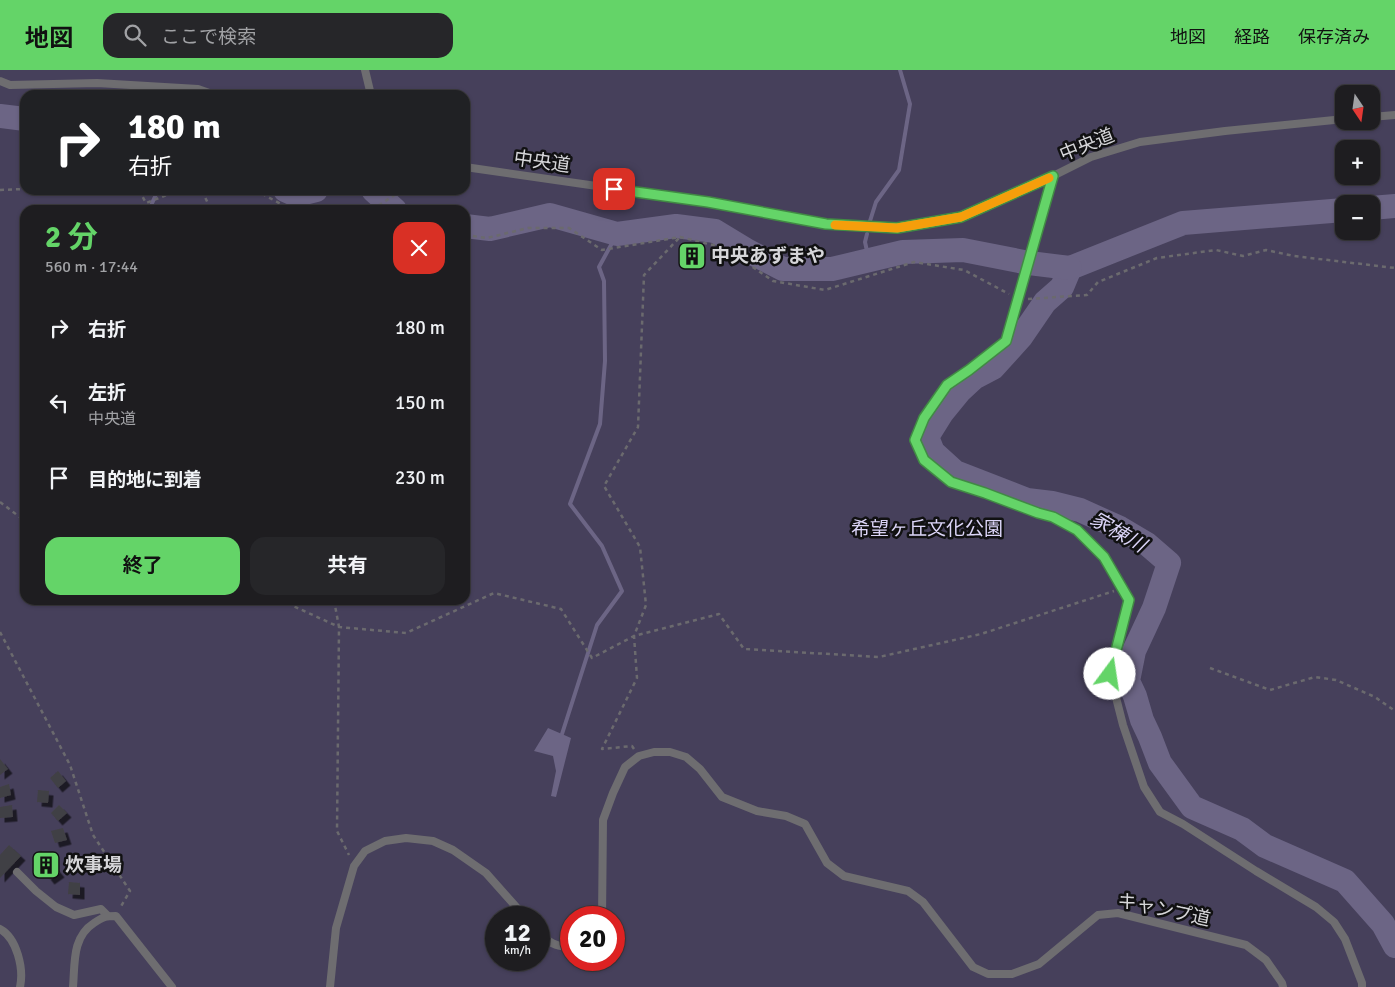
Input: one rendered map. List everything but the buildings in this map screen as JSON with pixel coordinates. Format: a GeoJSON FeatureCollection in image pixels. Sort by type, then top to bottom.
{"type":"FeatureCollection","features":[{"type":"Feature","properties":{"kind":"lane"},"geometry":{"type":"LineString","coordinates":[[365,70],[370,90]]}},
{"type":"Feature","properties":{"kind":"lane"},"geometry":{"type":"LineString","coordinates":[[0,81],[10,85],[97,83],[201,90]]}},
{"type":"Feature","properties":{"kind":"lane"},"geometry":{"type":"LineString","coordinates":[[1380,116],[1395,114]]}},
{"type":"Feature","properties":{"kind":"lane","name":"中央道"},"geometry":{"type":"LineString","coordinates":[[470,168],[708,202],[826,224],[897,228],[961,217],[1091,157],[1140,142],[1335,120]]}},
{"type":"Feature","properties":{"kind":"lane"},"geometry":{"type":"LineString","coordinates":[[1053,176],[1006,341],[947,385],[924,418],[915,440],[924,460],[951,482],[1053,517],[1077,530],[1104,557],[1129,600],[1110,674],[1123,725],[1144,787],[1160,812],[1183,824],[1316,907],[1334,922],[1345,938],[1362,987]]}},
{"type":"Feature","properties":{"kind":"lane","name":"キャンプ道"},"geometry":{"type":"LineString","coordinates":[[638,756],[654,752],[670,752],[686,757],[700,769],[722,797],[757,811],[786,816],[805,824],[827,863],[844,876],[908,891],[923,902],[973,967],[988,974],[1012,974],[1039,964],[1098,915],[1118,914],[1246,946],[1266,960],[1283,987]]}},
{"type":"Feature","properties":{"kind":"lane"},"geometry":{"type":"LineString","coordinates":[[602,906],[603,820],[625,767],[638,756]]}},
{"type":"Feature","properties":{"kind":"lane"},"geometry":{"type":"LineString","coordinates":[[330,987],[336,928],[354,866],[366,851],[385,841],[406,838],[433,841],[453,850],[486,873],[515,906]]}},
{"type":"Feature","properties":{"kind":"lane"},"geometry":{"type":"LineString","coordinates":[[17,872],[56,908],[74,915],[101,909],[112,916],[172,987]]}},
{"type":"Feature","properties":{"kind":"lane"},"geometry":{"type":"LineString","coordinates":[[73,987],[77,946],[82,934],[104,916],[112,916]]}},
{"type":"Feature","properties":{"kind":"lane"},"geometry":{"type":"LineString","coordinates":[[0,929],[5,931],[16,947],[20,962],[20,987]]}},
{"type":"Feature","properties":{"kind":"path"},"geometry":{"type":"LineString","coordinates":[[0,190],[20,189]]}},
{"type":"Feature","properties":{"kind":"path"},"geometry":{"type":"LineString","coordinates":[[142,195],[146,203],[167,195]]}},
{"type":"Feature","properties":{"kind":"path"},"geometry":{"type":"LineString","coordinates":[[264,195],[283,205]]}},
{"type":"Feature","properties":{"kind":"path"},"geometry":{"type":"LineString","coordinates":[[380,205],[394,195]]}},
{"type":"Feature","properties":{"kind":"path"},"geometry":{"type":"LineString","coordinates":[[470,236],[487,238],[528,228],[569,228],[602,250],[680,237],[725,248],[773,281],[825,290],[914,262],[964,270],[1018,299],[1087,295],[1098,282],[1158,258],[1216,250],[1243,256],[1266,250],[1294,256],[1395,268]]}},
{"type":"Feature","properties":{"kind":"path"},"geometry":{"type":"LineString","coordinates":[[638,756],[632,746],[602,749],[637,678],[634,636],[646,605],[640,547],[604,486],[638,427],[644,275],[680,237]]}},
{"type":"Feature","properties":{"kind":"path"},"geometry":{"type":"LineString","coordinates":[[0,502],[20,517]]}},
{"type":"Feature","properties":{"kind":"path"},"geometry":{"type":"LineString","coordinates":[[470,604],[494,593],[561,609],[592,658],[634,636],[719,614],[744,649],[879,657],[981,634],[1122,588]]}},
{"type":"Feature","properties":{"kind":"path"},"geometry":{"type":"LineString","coordinates":[[291,605],[339,627],[406,633],[468,605]]}},
{"type":"Feature","properties":{"kind":"path"},"geometry":{"type":"LineString","coordinates":[[335,605],[339,627],[337,831],[354,866]]}},
{"type":"Feature","properties":{"kind":"path"},"geometry":{"type":"LineString","coordinates":[[0,632],[70,765],[93,835],[130,891],[112,916]]}},
{"type":"Feature","properties":{"kind":"path"},"geometry":{"type":"LineString","coordinates":[[1210,668],[1270,690],[1315,677],[1336,680],[1375,697],[1395,711]]}},
{"type":"Feature","properties":{"kind":"green space","name":"希望ヶ丘文化公園"},"geometry":{"type":"Polygon","coordinates":[[[0,70],[1395,70],[1395,987],[0,987],[0,70]]]}},
{"type":"Feature","properties":{"kind":"shaded area"},"geometry":{"type":"Polygon","coordinates":[[[548,728],[571,738],[556,797],[551,796],[556,771],[553,756],[534,751],[548,728]]]}},
{"type":"Feature","properties":{"kind":"waterway"},"geometry":{"type":"LineString","coordinates":[[870,221],[876,202],[899,170],[910,104],[900,70]]}},
{"type":"Feature","properties":{"kind":"waterway"},"geometry":{"type":"LineString","coordinates":[[0,116],[20,118]]}},
{"type":"Feature","properties":{"kind":"waterway"},"geometry":{"type":"LineString","coordinates":[[151,205],[156,195]]}},
{"type":"Feature","properties":{"kind":"waterway"},"geometry":{"type":"LineString","coordinates":[[378,195],[390,205]]}},
{"type":"Feature","properties":{"kind":"waterway","name":"家棟川"},"geometry":{"type":"LineString","coordinates":[[1380,207],[1395,206]]}},
{"type":"Feature","properties":{"kind":"waterway","name":"家棟川"},"geometry":{"type":"LineString","coordinates":[[1335,211],[1183,223],[1070,268],[1062,287],[1045,302],[1021,337],[993,368],[974,378],[960,391],[942,413],[927,437],[933,452],[955,472],[1027,500],[1052,503],[1080,510],[1120,528],[1147,544],[1169,563],[1154,608],[1134,651],[1128,681],[1160,763],[1192,807],[1242,829],[1265,846],[1345,881],[1383,924],[1395,946]]}},
{"type":"Feature","properties":{"kind":"waterway"},"geometry":{"type":"LineString","coordinates":[[470,227],[490,229],[550,215],[617,234],[676,226],[715,231],[783,269],[832,269],[903,252],[963,250],[1029,263],[1070,268]]}},
{"type":"Feature","properties":{"kind":"waterway"},"geometry":{"type":"LineString","coordinates":[[562,734],[597,625],[622,591],[602,546],[570,504],[600,424],[605,361],[604,281],[599,267],[617,234]]}},
{"type":"Feature","properties":{"kind":"waterway"},"geometry":{"type":"LineString","coordinates":[[867,234],[865,242],[869,260]]}},
{"type":"Feature","properties":{"kind":"slow traffic"},"geometry":{"type":"LineString","coordinates":[[835,225],[897,228],[961,217],[1049,178]]}},
{"type":"Feature","properties":{"kind":"place","name":"中央あずまや"},"geometry":{"type":"Point","coordinates":[692,256]}},
{"type":"Feature","properties":{"kind":"place","name":"炊事場"},"geometry":{"type":"Point","coordinates":[46,865]}},
{"type":"Feature","properties":{"kind":"route"},"geometry":{"type":"LineString","coordinates":[[614,189],[708,202],[826,224],[897,228],[961,217],[1053,176],[1006,341],[947,385],[924,418],[915,440],[924,460],[951,482],[1067,523],[1077,530],[1104,557],[1129,600],[1110,674]]}}]}
